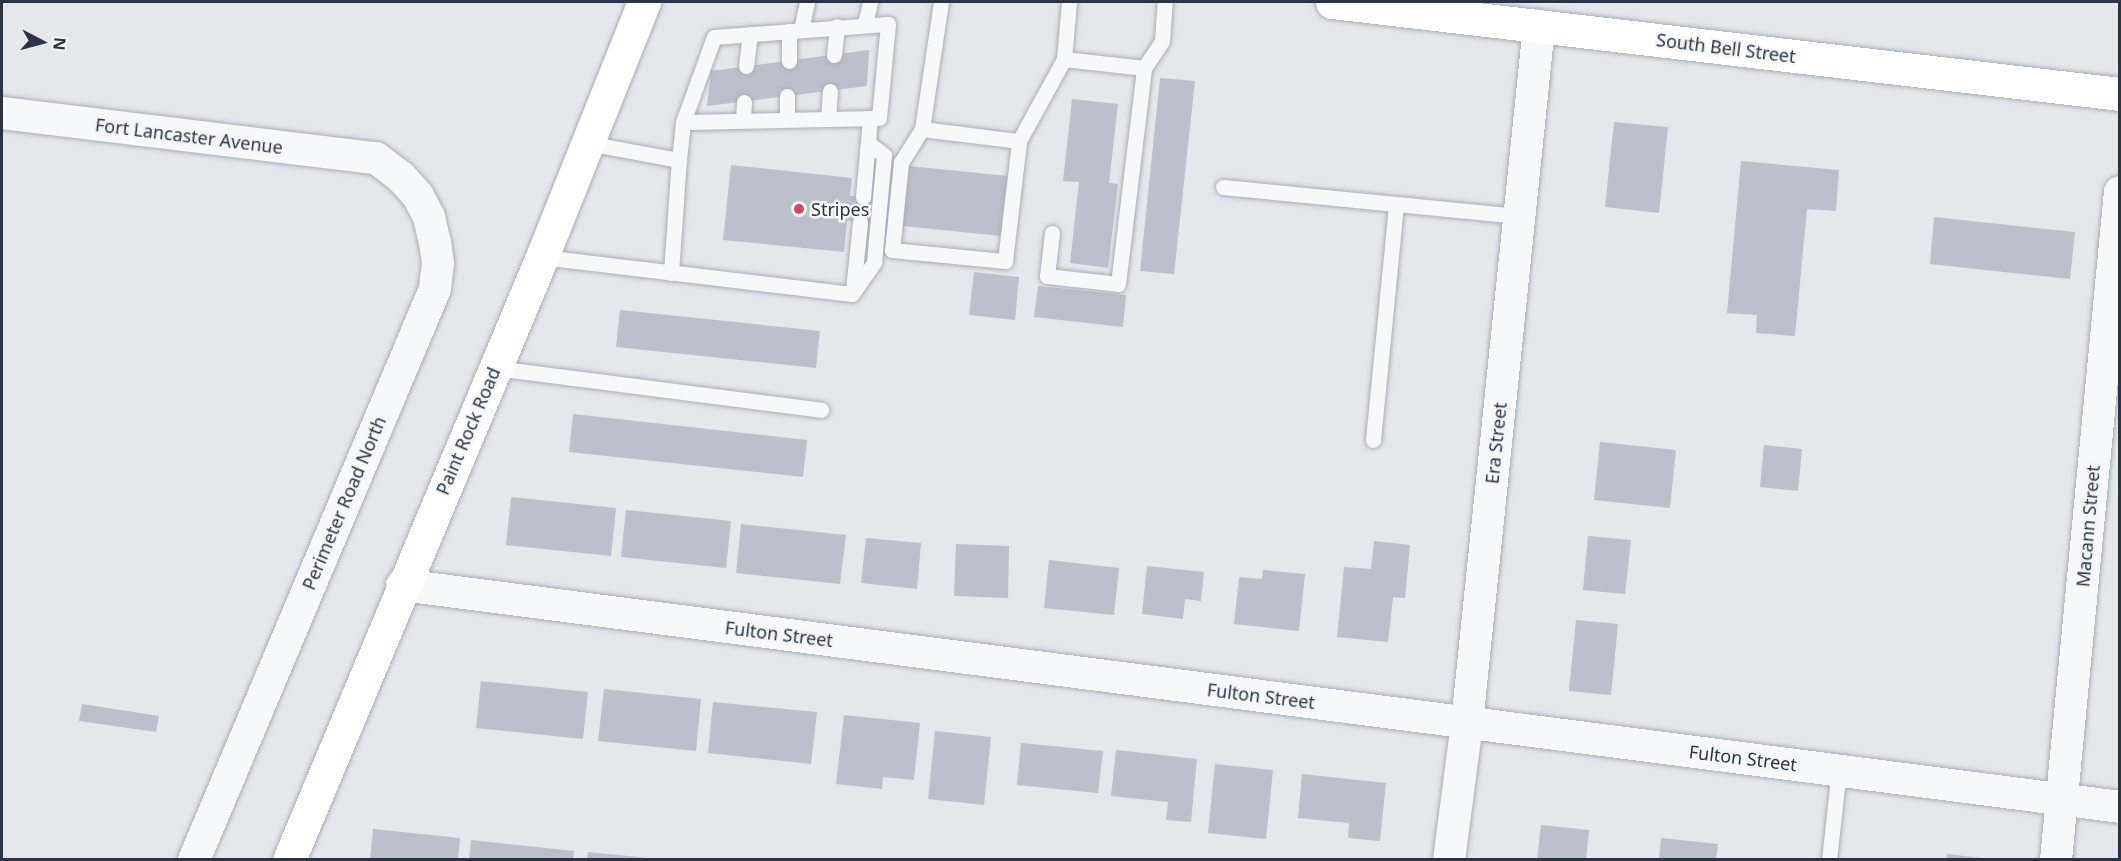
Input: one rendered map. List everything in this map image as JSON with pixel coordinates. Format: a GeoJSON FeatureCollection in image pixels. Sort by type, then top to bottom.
{"type":"FeatureCollection","features":[{"type":"Feature","properties":{"kind":"main road","name":"Paint Rock Road"},"geometry":{"type":"LineString","coordinates":[[289,860],[402,585],[542,257],[644,2]]}},
{"type":"Feature","properties":{"kind":"main road","name":"South Bell Street"},"geometry":{"type":"LineString","coordinates":[[1332,2],[2120,94]]}},
{"type":"Feature","properties":{"kind":"street","name":"Era Street"},"geometry":{"type":"LineString","coordinates":[[1449,860],[1467,723],[1539,26]]}},
{"type":"Feature","properties":{"kind":"street","name":"Fort Lancaster Avenue"},"geometry":{"type":"LineString","coordinates":[[2,113],[376,158]]}},
{"type":"Feature","properties":{"kind":"street","name":"Perimeter Road North"},"geometry":{"type":"LineString","coordinates":[[194,860],[435,289],[438,263],[429,217],[418,196],[376,158]]}},
{"type":"Feature","properties":{"kind":"street","name":"Macann Street"},"geometry":{"type":"LineString","coordinates":[[2056,860],[2120,192]]}},
{"type":"Feature","properties":{"kind":"street","name":"Fulton Street"},"geometry":{"type":"LineString","coordinates":[[402,585],[2120,807]]}},
{"type":"Feature","properties":{"kind":"lane"},"geometry":{"type":"LineString","coordinates":[[789,61],[795,30],[807,2]]}},
{"type":"Feature","properties":{"kind":"lane"},"geometry":{"type":"LineString","coordinates":[[865,24],[870,2]]}},
{"type":"Feature","properties":{"kind":"lane"},"geometry":{"type":"LineString","coordinates":[[940,2],[922,129],[901,162],[892,250],[1005,261],[1019,141],[1064,59],[1069,2]]}},
{"type":"Feature","properties":{"kind":"lane"},"geometry":{"type":"LineString","coordinates":[[1052,233],[1047,276],[1118,284],[1144,68],[1162,40],[1165,2]]}},
{"type":"Feature","properties":{"kind":"lane"},"geometry":{"type":"LineString","coordinates":[[670,273],[683,122],[714,38],[837,26],[888,24],[879,118],[683,122]]}},
{"type":"Feature","properties":{"kind":"lane"},"geometry":{"type":"LineString","coordinates":[[834,55],[837,26]]}},
{"type":"Feature","properties":{"kind":"lane"},"geometry":{"type":"LineString","coordinates":[[746,66],[750,34]]}},
{"type":"Feature","properties":{"kind":"lane"},"geometry":{"type":"LineString","coordinates":[[1064,59],[1144,68]]}},
{"type":"Feature","properties":{"kind":"lane"},"geometry":{"type":"LineString","coordinates":[[828,119],[830,91]]}},
{"type":"Feature","properties":{"kind":"lane"},"geometry":{"type":"LineString","coordinates":[[787,96],[787,119]]}},
{"type":"Feature","properties":{"kind":"lane"},"geometry":{"type":"LineString","coordinates":[[743,120],[744,102]]}},
{"type":"Feature","properties":{"kind":"lane"},"geometry":{"type":"LineString","coordinates":[[863,197],[870,118]]}},
{"type":"Feature","properties":{"kind":"lane"},"geometry":{"type":"LineString","coordinates":[[922,129],[1019,141]]}},
{"type":"Feature","properties":{"kind":"lane"},"geometry":{"type":"LineString","coordinates":[[587,143],[679,160]]}},
{"type":"Feature","properties":{"kind":"lane"},"geometry":{"type":"LineString","coordinates":[[852,294],[874,262],[884,155],[868,143]]}},
{"type":"Feature","properties":{"kind":"lane"},"geometry":{"type":"LineString","coordinates":[[1223,187],[1519,216]]}},
{"type":"Feature","properties":{"kind":"lane"},"geometry":{"type":"LineString","coordinates":[[1373,440],[1396,205]]}},
{"type":"Feature","properties":{"kind":"lane"},"geometry":{"type":"LineString","coordinates":[[852,294],[860,222]]}},
{"type":"Feature","properties":{"kind":"lane"},"geometry":{"type":"LineString","coordinates":[[542,257],[852,294]]}},
{"type":"Feature","properties":{"kind":"lane"},"geometry":{"type":"LineString","coordinates":[[495,368],[821,410]]}},
{"type":"Feature","properties":{"kind":"lane"},"geometry":{"type":"LineString","coordinates":[[1829,860],[1839,770]]}},
{"type":"Feature","properties":{"kind":"building"},"geometry":{"type":"Polygon","coordinates":[[[869,50],[867,86],[707,106],[711,71],[869,50]]]}},
{"type":"Feature","properties":{"kind":"building"},"geometry":{"type":"Polygon","coordinates":[[[1160,78],[1195,81],[1174,274],[1140,271],[1160,78]]]}},
{"type":"Feature","properties":{"kind":"building"},"geometry":{"type":"Polygon","coordinates":[[[1072,99],[1118,104],[1109,183],[1118,184],[1108,268],[1070,263],[1079,182],[1063,181],[1072,99]]]}},
{"type":"Feature","properties":{"kind":"building"},"geometry":{"type":"Polygon","coordinates":[[[1614,122],[1668,127],[1659,213],[1605,207],[1614,122]]]}},
{"type":"Feature","properties":{"kind":"building"},"geometry":{"type":"Polygon","coordinates":[[[1741,161],[1839,170],[1836,211],[1807,209],[1795,336],[1756,333],[1757,315],[1727,313],[1741,161]]]}},
{"type":"Feature","properties":{"kind":"building","name":"Stripes"},"geometry":{"type":"Polygon","coordinates":[[[731,165],[852,178],[850,196],[872,198],[869,223],[847,221],[844,252],[723,240],[731,165]]]}},
{"type":"Feature","properties":{"kind":"building"},"geometry":{"type":"Polygon","coordinates":[[[909,166],[1008,176],[1001,236],[903,226],[909,166]]]}},
{"type":"Feature","properties":{"kind":"building"},"geometry":{"type":"Polygon","coordinates":[[[1934,217],[2075,232],[2070,279],[1930,264],[1934,217]]]}},
{"type":"Feature","properties":{"kind":"building"},"geometry":{"type":"Polygon","coordinates":[[[974,272],[1019,277],[1015,320],[969,315],[974,272]]]}},
{"type":"Feature","properties":{"kind":"building"},"geometry":{"type":"Polygon","coordinates":[[[1038,286],[1126,295],[1123,327],[1034,317],[1038,286]]]}},
{"type":"Feature","properties":{"kind":"building"},"geometry":{"type":"Polygon","coordinates":[[[620,310],[820,331],[816,368],[616,347],[620,310]]]}},
{"type":"Feature","properties":{"kind":"building"},"geometry":{"type":"Polygon","coordinates":[[[573,414],[807,440],[803,477],[569,452],[573,414]]]}},
{"type":"Feature","properties":{"kind":"building"},"geometry":{"type":"Polygon","coordinates":[[[1600,442],[1676,450],[1670,508],[1594,500],[1600,442]]]}},
{"type":"Feature","properties":{"kind":"building"},"geometry":{"type":"Polygon","coordinates":[[[1764,445],[1802,449],[1798,491],[1760,487],[1764,445]]]}},
{"type":"Feature","properties":{"kind":"building"},"geometry":{"type":"Polygon","coordinates":[[[511,497],[616,508],[611,556],[506,545],[511,497]]]}},
{"type":"Feature","properties":{"kind":"building"},"geometry":{"type":"Polygon","coordinates":[[[626,510],[731,521],[726,568],[621,557],[626,510]]]}},
{"type":"Feature","properties":{"kind":"building"},"geometry":{"type":"Polygon","coordinates":[[[741,524],[846,535],[840,584],[736,573],[741,524]]]}},
{"type":"Feature","properties":{"kind":"building"},"geometry":{"type":"Polygon","coordinates":[[[1588,536],[1631,540],[1625,594],[1583,590],[1588,536]]]}},
{"type":"Feature","properties":{"kind":"building"},"geometry":{"type":"Polygon","coordinates":[[[866,538],[921,543],[917,589],[861,583],[866,538]]]}},
{"type":"Feature","properties":{"kind":"building"},"geometry":{"type":"Polygon","coordinates":[[[1374,541],[1410,545],[1405,598],[1393,597],[1388,642],[1337,637],[1344,567],[1371,569],[1374,541]]]}},
{"type":"Feature","properties":{"kind":"building"},"geometry":{"type":"Polygon","coordinates":[[[956,544],[1009,546],[1008,598],[954,596],[956,544]]]}},
{"type":"Feature","properties":{"kind":"building"},"geometry":{"type":"Polygon","coordinates":[[[1049,560],[1119,568],[1114,615],[1044,608],[1049,560]]]}},
{"type":"Feature","properties":{"kind":"building"},"geometry":{"type":"Polygon","coordinates":[[[1147,566],[1204,572],[1201,601],[1185,599],[1183,619],[1142,614],[1147,566]]]}},
{"type":"Feature","properties":{"kind":"building"},"geometry":{"type":"Polygon","coordinates":[[[1263,570],[1305,574],[1299,631],[1234,624],[1239,577],[1262,579],[1263,570]]]}},
{"type":"Feature","properties":{"kind":"building"},"geometry":{"type":"Polygon","coordinates":[[[1576,620],[1618,624],[1611,695],[1569,691],[1576,620]]]}},
{"type":"Feature","properties":{"kind":"building"},"geometry":{"type":"Polygon","coordinates":[[[481,681],[588,692],[583,739],[476,728],[481,681]]]}},
{"type":"Feature","properties":{"kind":"building"},"geometry":{"type":"Polygon","coordinates":[[[604,689],[701,699],[696,751],[598,741],[604,689]]]}},
{"type":"Feature","properties":{"kind":"building"},"geometry":{"type":"Polygon","coordinates":[[[713,702],[817,712],[811,764],[708,753],[713,702]]]}},
{"type":"Feature","properties":{"kind":"building"},"geometry":{"type":"Polygon","coordinates":[[[82,704],[159,716],[156,732],[79,721],[82,704]]]}},
{"type":"Feature","properties":{"kind":"building"},"geometry":{"type":"Polygon","coordinates":[[[844,715],[920,723],[914,780],[883,777],[882,789],[836,784],[844,715]]]}},
{"type":"Feature","properties":{"kind":"building"},"geometry":{"type":"Polygon","coordinates":[[[935,731],[991,737],[984,805],[928,799],[935,731]]]}},
{"type":"Feature","properties":{"kind":"building"},"geometry":{"type":"Polygon","coordinates":[[[1021,743],[1103,751],[1098,793],[1017,785],[1021,743]]]}},
{"type":"Feature","properties":{"kind":"building"},"geometry":{"type":"Polygon","coordinates":[[[1116,750],[1197,759],[1191,822],[1166,820],[1168,802],[1111,796],[1116,750]]]}},
{"type":"Feature","properties":{"kind":"building"},"geometry":{"type":"Polygon","coordinates":[[[1215,764],[1273,770],[1266,839],[1208,833],[1215,764]]]}},
{"type":"Feature","properties":{"kind":"building"},"geometry":{"type":"Polygon","coordinates":[[[1302,774],[1386,783],[1380,841],[1348,838],[1349,823],[1298,818],[1302,774]]]}},
{"type":"Feature","properties":{"kind":"building"},"geometry":{"type":"Polygon","coordinates":[[[1541,825],[1589,830],[1586,860],[1537,860],[1541,825]]]}},
{"type":"Feature","properties":{"kind":"building"},"geometry":{"type":"Polygon","coordinates":[[[373,829],[460,838],[458,860],[370,860],[373,829]]]}},
{"type":"Feature","properties":{"kind":"building"},"geometry":{"type":"Polygon","coordinates":[[[1661,838],[1718,844],[1716,860],[1659,860],[1661,838]]]}},
{"type":"Feature","properties":{"kind":"building"},"geometry":{"type":"Polygon","coordinates":[[[471,840],[574,851],[573,860],[469,860],[471,840]]]}},
{"type":"Feature","properties":{"kind":"building"},"geometry":{"type":"Polygon","coordinates":[[[588,852],[648,858],[648,860],[587,860],[588,852]]]}},
{"type":"Feature","properties":{"kind":"building"},"geometry":{"type":"Polygon","coordinates":[[[1947,854],[1981,858],[1981,860],[1947,860],[1947,854]]]}},
{"type":"Feature","properties":{"kind":"place","name":"Stripes"},"geometry":{"type":"Point","coordinates":[799,209]}}]}
